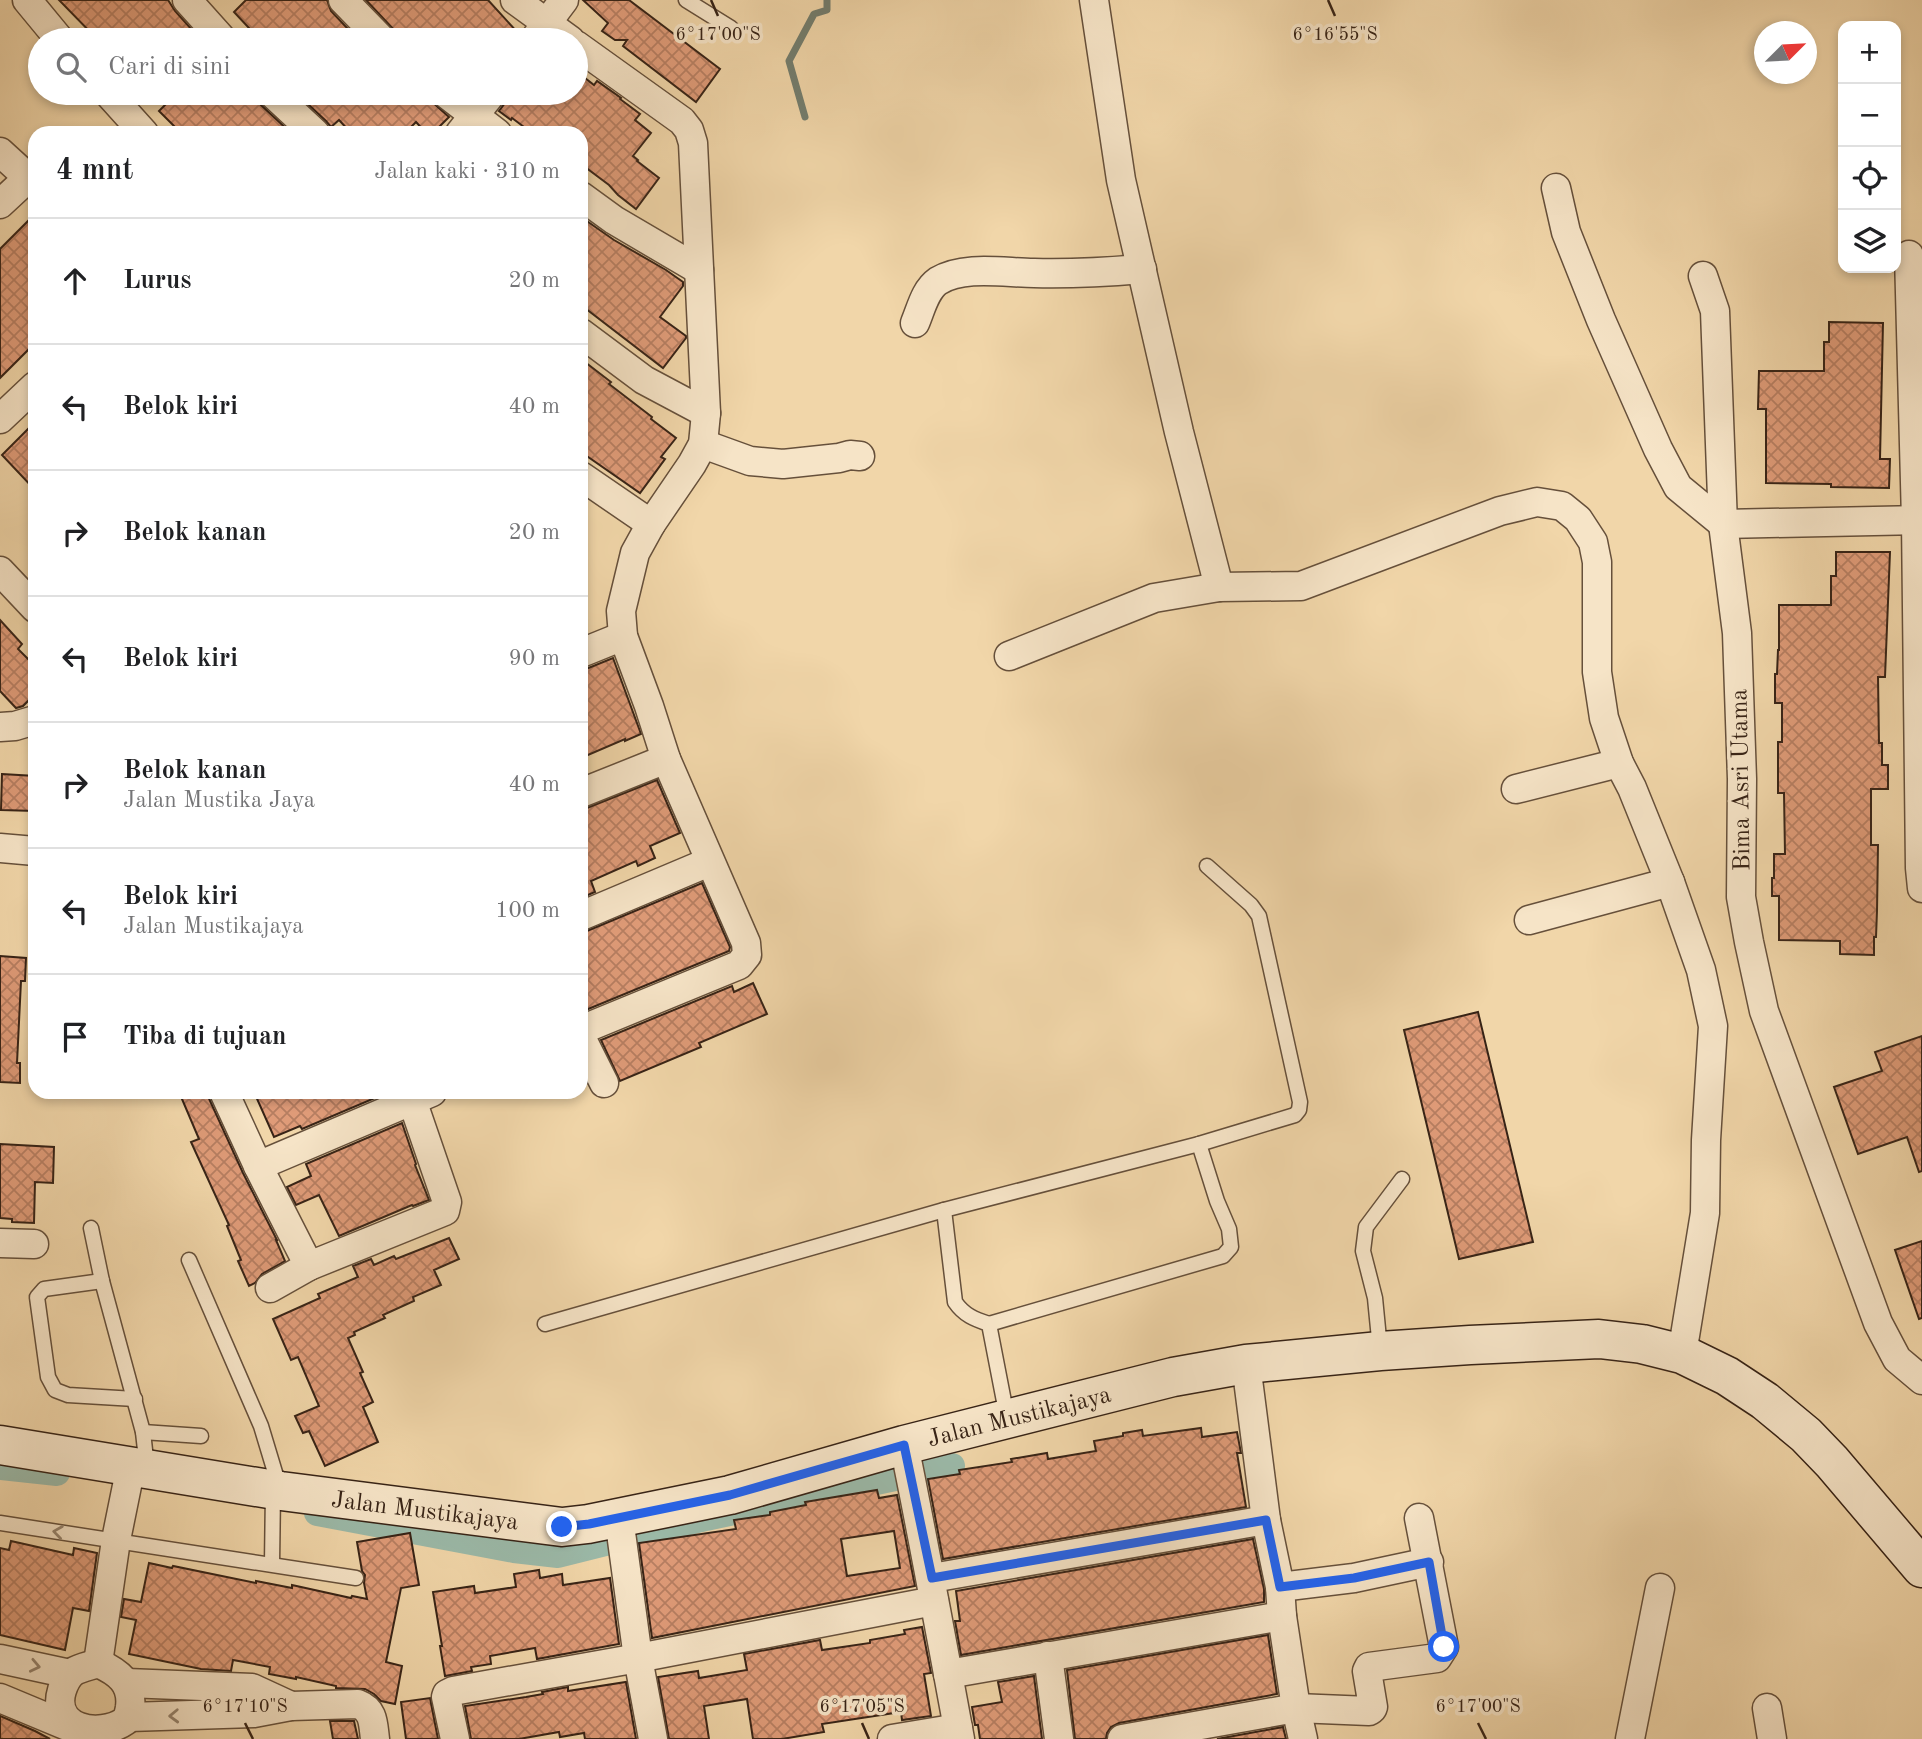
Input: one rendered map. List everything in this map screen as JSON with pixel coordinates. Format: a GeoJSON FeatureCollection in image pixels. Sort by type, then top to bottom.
{"type":"FeatureCollection","features":[{"type":"Feature","properties":{"kind":"main road","name":"Jalan Mustikajaya"},"geometry":{"type":"LineString","coordinates":[[0,1445],[141,1455],[277,1490],[562,1527],[589,1524],[730,1495],[904,1445],[1174,1377],[1246,1364],[1380,1351],[1599,1339],[1642,1344],[1682,1354],[1727,1376],[1765,1401],[1806,1435],[1832,1462],[1922,1568]]}},
{"type":"Feature","properties":{"kind":"street"},"geometry":{"type":"LineString","coordinates":[[187,0],[212,28]]}},
{"type":"Feature","properties":{"kind":"street"},"geometry":{"type":"LineString","coordinates":[[343,0],[370,28]]}},
{"type":"Feature","properties":{"kind":"street"},"geometry":{"type":"LineString","coordinates":[[515,0],[537,28]]}},
{"type":"Feature","properties":{"kind":"street"},"geometry":{"type":"LineString","coordinates":[[543,28],[564,0]]}},
{"type":"Feature","properties":{"kind":"street"},"geometry":{"type":"LineString","coordinates":[[1094,0],[1121,180],[1219,587]]}},
{"type":"Feature","properties":{"kind":"street"},"geometry":{"type":"LineString","coordinates":[[39,4],[53,28]]}},
{"type":"Feature","properties":{"kind":"street"},"geometry":{"type":"LineString","coordinates":[[588,54],[682,121],[690,130],[693,143],[706,413],[703,443],[635,553],[621,611],[623,636],[666,759],[746,943],[747,955],[739,965],[588,1027]]}},
{"type":"Feature","properties":{"kind":"street"},"geometry":{"type":"LineString","coordinates":[[119,105],[138,126]]}},
{"type":"Feature","properties":{"kind":"street"},"geometry":{"type":"LineString","coordinates":[[285,105],[307,126]]}},
{"type":"Feature","properties":{"kind":"street"},"geometry":{"type":"LineString","coordinates":[[454,105],[467,124],[482,105]]}},
{"type":"Feature","properties":{"kind":"street"},"geometry":{"type":"LineString","coordinates":[[0,152],[28,177]]}},
{"type":"Feature","properties":{"kind":"street"},"geometry":{"type":"LineString","coordinates":[[0,204],[28,184]]}},
{"type":"Feature","properties":{"kind":"street"},"geometry":{"type":"LineString","coordinates":[[1556,188],[1566,232],[1606,331],[1658,450],[1678,486],[1723,524],[1919,520]]}},
{"type":"Feature","properties":{"kind":"street"},"geometry":{"type":"LineString","coordinates":[[588,200],[614,220],[699,270]]}},
{"type":"Feature","properties":{"kind":"street"},"geometry":{"type":"LineString","coordinates":[[1909,256],[1919,520],[1922,888]]}},
{"type":"Feature","properties":{"kind":"street"},"geometry":{"type":"LineString","coordinates":[[915,323],[930,290],[939,281],[955,275],[980,271],[1035,273],[1142,269]]}},
{"type":"Feature","properties":{"kind":"street","name":"Bima Asri Utama"},"geometry":{"type":"LineString","coordinates":[[1703,276],[1715,311],[1723,524],[1737,633],[1742,779],[1741,897],[1764,1012],[1878,1323],[1897,1359],[1922,1380]]}},
{"type":"Feature","properties":{"kind":"street"},"geometry":{"type":"LineString","coordinates":[[588,338],[644,380],[706,413]]}},
{"type":"Feature","properties":{"kind":"street"},"geometry":{"type":"LineString","coordinates":[[0,419],[28,393]]}},
{"type":"Feature","properties":{"kind":"street"},"geometry":{"type":"LineString","coordinates":[[703,443],[750,461],[783,464],[860,456]]}},
{"type":"Feature","properties":{"kind":"street"},"geometry":{"type":"LineString","coordinates":[[588,481],[651,524]]}},
{"type":"Feature","properties":{"kind":"street"},"geometry":{"type":"LineString","coordinates":[[1009,656],[1154,597],[1219,587],[1301,586],[1500,511],[1537,502],[1562,506],[1577,519],[1593,542],[1597,562],[1597,673],[1604,718],[1619,763],[1632,788],[1670,882],[1701,970],[1713,1026],[1706,1140],[1705,1213],[1682,1354]]}},
{"type":"Feature","properties":{"kind":"street"},"geometry":{"type":"LineString","coordinates":[[0,571],[28,591]]}},
{"type":"Feature","properties":{"kind":"street"},"geometry":{"type":"LineString","coordinates":[[588,650],[623,636]]}},
{"type":"Feature","properties":{"kind":"street"},"geometry":{"type":"LineString","coordinates":[[0,727],[28,722]]}},
{"type":"Feature","properties":{"kind":"street"},"geometry":{"type":"LineString","coordinates":[[588,790],[666,759]]}},
{"type":"Feature","properties":{"kind":"street"},"geometry":{"type":"LineString","coordinates":[[1516,789],[1619,763]]}},
{"type":"Feature","properties":{"kind":"street"},"geometry":{"type":"LineString","coordinates":[[0,848],[28,850]]}},
{"type":"Feature","properties":{"kind":"street"},"geometry":{"type":"LineString","coordinates":[[588,913],[709,862]]}},
{"type":"Feature","properties":{"kind":"street"},"geometry":{"type":"LineString","coordinates":[[1529,919],[1670,882]]}},
{"type":"Feature","properties":{"kind":"street"},"geometry":{"type":"LineString","coordinates":[[588,1051],[604,1083]]}},
{"type":"Feature","properties":{"kind":"street"},"geometry":{"type":"LineString","coordinates":[[227,1099],[309,1266]]}},
{"type":"Feature","properties":{"kind":"street"},"geometry":{"type":"LineString","coordinates":[[258,1166],[415,1099]]}},
{"type":"Feature","properties":{"kind":"street"},"geometry":{"type":"LineString","coordinates":[[270,1288],[309,1266],[445,1211],[447,1202],[423,1099]]}},
{"type":"Feature","properties":{"kind":"street"},"geometry":{"type":"LineString","coordinates":[[0,1243],[34,1244]]}},
{"type":"Feature","properties":{"kind":"street"},"geometry":{"type":"LineString","coordinates":[[1246,1364],[1266,1520],[1280,1587],[1282,1616],[1303,1739]]}},
{"type":"Feature","properties":{"kind":"street"},"geometry":{"type":"LineString","coordinates":[[892,1739],[959,1734],[904,1445]]}},
{"type":"Feature","properties":{"kind":"street"},"geometry":{"type":"LineString","coordinates":[[98,1663],[116,1540],[141,1455]]}},
{"type":"Feature","properties":{"kind":"street"},"geometry":{"type":"LineString","coordinates":[[619,1518],[638,1658],[653,1739]]}},
{"type":"Feature","properties":{"kind":"street"},"geometry":{"type":"LineString","coordinates":[[1122,1739],[1296,1708],[1369,1710],[1373,1707],[1367,1671],[1369,1667],[1437,1658],[1444,1647],[1419,1518]]}},
{"type":"Feature","properties":{"kind":"street"},"geometry":{"type":"LineString","coordinates":[[455,1739],[446,1697],[453,1691],[638,1658],[933,1590],[1266,1520]]}},
{"type":"Feature","properties":{"kind":"street"},"geometry":{"type":"LineString","coordinates":[[1280,1587],[1354,1578],[1429,1562]]}},
{"type":"Feature","properties":{"kind":"street"},"geometry":{"type":"LineString","coordinates":[[1630,1739],[1660,1588]]}},
{"type":"Feature","properties":{"kind":"street"},"geometry":{"type":"LineString","coordinates":[[948,1675],[1282,1616]]}},
{"type":"Feature","properties":{"kind":"street"},"geometry":{"type":"LineString","coordinates":[[1048,1656],[1059,1739]]}},
{"type":"Feature","properties":{"kind":"street"},"geometry":{"type":"LineString","coordinates":[[0,1659],[70,1674]]}},
{"type":"Feature","properties":{"kind":"street"},"geometry":{"type":"LineString","coordinates":[[0,1698],[87,1736],[118,1730],[129,1717],[131,1700],[127,1683],[115,1671],[98,1663],[70,1674],[59,1701],[64,1715],[87,1736]]}},
{"type":"Feature","properties":{"kind":"street"},"geometry":{"type":"LineString","coordinates":[[127,1683],[252,1688],[291,1706]]}},
{"type":"Feature","properties":{"kind":"street"},"geometry":{"type":"LineString","coordinates":[[129,1717],[254,1713],[291,1706],[358,1704],[371,1713],[375,1739]]}},
{"type":"Feature","properties":{"kind":"street"},"geometry":{"type":"LineString","coordinates":[[1767,1708],[1772,1739]]}},
{"type":"Feature","properties":{"kind":"lane"},"geometry":{"type":"LineString","coordinates":[[686,0],[731,28]]}},
{"type":"Feature","properties":{"kind":"lane"},"geometry":{"type":"LineString","coordinates":[[545,1324],[944,1210],[1199,1144],[1295,1115],[1300,1101],[1259,916],[1251,905],[1208,866]]}},
{"type":"Feature","properties":{"kind":"lane"},"geometry":{"type":"LineString","coordinates":[[944,1210],[955,1302],[968,1316],[989,1324],[1223,1256],[1231,1247],[1229,1229],[1199,1144]]}},
{"type":"Feature","properties":{"kind":"lane"},"geometry":{"type":"LineString","coordinates":[[1380,1351],[1375,1298],[1363,1251],[1366,1227],[1402,1179]]}},
{"type":"Feature","properties":{"kind":"lane"},"geometry":{"type":"LineString","coordinates":[[91,1228],[102,1281],[135,1399],[141,1455],[201,1436]]}},
{"type":"Feature","properties":{"kind":"lane"},"geometry":{"type":"LineString","coordinates":[[188,1260],[261,1426],[277,1490],[272,1564]]}},
{"type":"Feature","properties":{"kind":"lane"},"geometry":{"type":"LineString","coordinates":[[102,1281],[44,1289],[37,1297],[48,1377],[55,1390],[68,1395],[135,1399]]}},
{"type":"Feature","properties":{"kind":"lane"},"geometry":{"type":"LineString","coordinates":[[989,1324],[1007,1419]]}},
{"type":"Feature","properties":{"kind":"lane"},"geometry":{"type":"LineString","coordinates":[[0,1523],[356,1577]]}},
{"type":"Feature","properties":{"kind":"building"},"geometry":{"type":"Polygon","coordinates":[[[59,0],[168,0],[190,28],[86,28],[59,0]]]}},
{"type":"Feature","properties":{"kind":"building"},"geometry":{"type":"Polygon","coordinates":[[[246,0],[327,0],[331,11],[347,28],[249,28],[234,12],[246,0]]]}},
{"type":"Feature","properties":{"kind":"building"},"geometry":{"type":"Polygon","coordinates":[[[366,0],[488,0],[514,28],[392,28],[366,0]]]}},
{"type":"Feature","properties":{"kind":"building"},"geometry":{"type":"Polygon","coordinates":[[[583,0],[629,0],[720,69],[696,102],[623,46],[627,40],[615,40],[602,31],[608,23],[583,0]]]}},
{"type":"Feature","properties":{"kind":"building"},"geometry":{"type":"Polygon","coordinates":[[[588,80],[594,85],[597,81],[640,114],[635,120],[651,133],[633,156],[659,178],[636,209],[588,169],[588,126],[523,126],[499,111],[504,105],[588,105],[588,80]]]}},
{"type":"Feature","properties":{"kind":"building"},"geometry":{"type":"Polygon","coordinates":[[[165,105],[261,105],[284,126],[174,126],[159,111],[165,105]]]}},
{"type":"Feature","properties":{"kind":"building"},"geometry":{"type":"Polygon","coordinates":[[[309,105],[436,105],[449,117],[440,126],[420,126],[416,122],[412,126],[345,126],[339,120],[330,126],[309,105]]]}},
{"type":"Feature","properties":{"kind":"building"},"geometry":{"type":"Polygon","coordinates":[[[28,221],[28,350],[0,378],[0,249],[28,221]]]}},
{"type":"Feature","properties":{"kind":"building"},"geometry":{"type":"Polygon","coordinates":[[[588,222],[683,282],[683,286],[660,317],[686,338],[663,368],[588,310],[588,222]]]}},
{"type":"Feature","properties":{"kind":"building"},"geometry":{"type":"Polygon","coordinates":[[[1829,322],[1883,323],[1880,459],[1890,459],[1889,488],[1766,483],[1766,409],[1758,409],[1759,371],[1824,371],[1824,342],[1829,342],[1829,322]]]}},
{"type":"Feature","properties":{"kind":"building"},"geometry":{"type":"Polygon","coordinates":[[[588,364],[676,438],[661,457],[665,459],[640,493],[588,457],[588,364]]]}},
{"type":"Feature","properties":{"kind":"building"},"geometry":{"type":"Polygon","coordinates":[[[28,429],[28,483],[2,455],[28,429]]]}},
{"type":"Feature","properties":{"kind":"building"},"geometry":{"type":"Polygon","coordinates":[[[1836,552],[1890,552],[1885,677],[1878,677],[1879,743],[1882,743],[1882,765],[1888,765],[1888,789],[1871,789],[1871,845],[1878,845],[1874,955],[1840,954],[1840,941],[1779,940],[1779,896],[1772,896],[1774,854],[1785,854],[1784,793],[1778,793],[1778,742],[1782,742],[1782,703],[1775,703],[1779,605],[1831,605],[1831,576],[1836,576],[1836,552]]]}},
{"type":"Feature","properties":{"kind":"building"},"geometry":{"type":"Polygon","coordinates":[[[0,620],[22,644],[18,649],[28,659],[28,701],[16,708],[0,691],[0,620]]]}},
{"type":"Feature","properties":{"kind":"building"},"geometry":{"type":"Polygon","coordinates":[[[613,658],[641,734],[588,755],[588,668],[613,658]]]}},
{"type":"Feature","properties":{"kind":"building"},"geometry":{"type":"Polygon","coordinates":[[[2,774],[28,776],[28,811],[1,810],[2,774]]]}},
{"type":"Feature","properties":{"kind":"building"},"geometry":{"type":"Polygon","coordinates":[[[657,780],[680,833],[650,846],[655,858],[638,866],[636,861],[591,881],[595,892],[588,895],[588,808],[657,780]]]}},
{"type":"Feature","properties":{"kind":"building"},"geometry":{"type":"Polygon","coordinates":[[[702,883],[730,947],[729,951],[588,1009],[588,931],[702,883]]]}},
{"type":"Feature","properties":{"kind":"building"},"geometry":{"type":"Polygon","coordinates":[[[0,956],[26,958],[25,981],[21,981],[17,1063],[20,1063],[20,1083],[0,1082],[0,956]]]}},
{"type":"Feature","properties":{"kind":"building"},"geometry":{"type":"Polygon","coordinates":[[[753,983],[767,1014],[699,1043],[701,1047],[620,1081],[601,1040],[732,986],[734,992],[753,983]]]}},
{"type":"Feature","properties":{"kind":"building"},"geometry":{"type":"Polygon","coordinates":[[[1478,1012],[1533,1242],[1459,1259],[1404,1030],[1478,1012]]]}},
{"type":"Feature","properties":{"kind":"building"},"geometry":{"type":"Polygon","coordinates":[[[1922,1036],[1922,1171],[1919,1172],[1907,1137],[1858,1154],[1834,1087],[1882,1071],[1875,1052],[1922,1036]]]}},
{"type":"Feature","properties":{"kind":"building"},"geometry":{"type":"Polygon","coordinates":[[[182,1099],[209,1099],[285,1261],[262,1274],[249,1286],[238,1261],[241,1260],[227,1226],[229,1225],[191,1142],[199,1139],[182,1099]]]}},
{"type":"Feature","properties":{"kind":"building"},"geometry":{"type":"Polygon","coordinates":[[[257,1099],[373,1099],[302,1129],[300,1126],[274,1137],[257,1099]]]}},
{"type":"Feature","properties":{"kind":"building"},"geometry":{"type":"Polygon","coordinates":[[[402,1123],[429,1200],[339,1236],[319,1195],[296,1205],[287,1187],[311,1176],[306,1164],[402,1123]]]}},
{"type":"Feature","properties":{"kind":"building"},"geometry":{"type":"Polygon","coordinates":[[[0,1144],[54,1147],[53,1183],[35,1182],[34,1223],[12,1222],[12,1219],[0,1218],[0,1144]]]}},
{"type":"Feature","properties":{"kind":"building"},"geometry":{"type":"Polygon","coordinates":[[[449,1238],[459,1259],[434,1270],[441,1285],[413,1297],[414,1301],[383,1315],[385,1318],[354,1332],[355,1335],[348,1338],[373,1402],[363,1407],[378,1442],[325,1466],[309,1431],[303,1433],[295,1416],[319,1406],[298,1357],[291,1360],[273,1319],[320,1298],[318,1294],[358,1277],[353,1266],[371,1259],[374,1265],[394,1256],[396,1259],[449,1238]]]}},
{"type":"Feature","properties":{"kind":"building"},"geometry":{"type":"Polygon","coordinates":[[[1922,1241],[1922,1318],[1919,1319],[1895,1250],[1922,1241]]]}},
{"type":"Feature","properties":{"kind":"building"},"geometry":{"type":"Polygon","coordinates":[[[1201,1428],[1202,1437],[1237,1432],[1241,1453],[1237,1453],[1246,1507],[943,1559],[928,1479],[960,1474],[959,1470],[1012,1462],[1011,1459],[1047,1453],[1048,1459],[1096,1451],[1094,1441],[1123,1436],[1123,1433],[1142,1430],[1143,1436],[1201,1428]]]}},
{"type":"Feature","properties":{"kind":"building"},"geometry":{"type":"Polygon","coordinates":[[[877,1490],[879,1498],[897,1495],[915,1586],[652,1638],[639,1543],[736,1529],[734,1520],[770,1515],[770,1512],[806,1505],[805,1502],[877,1490]],[[894,1531],[841,1539],[847,1576],[900,1568],[894,1531]]]}},
{"type":"Feature","properties":{"kind":"building"},"geometry":{"type":"Polygon","coordinates":[[[410,1533],[419,1585],[401,1588],[386,1662],[402,1666],[395,1704],[381,1701],[365,1689],[336,1688],[296,1677],[269,1674],[270,1667],[233,1660],[231,1671],[201,1669],[129,1654],[136,1620],[121,1617],[124,1599],[141,1602],[149,1563],[256,1583],[292,1588],[292,1585],[367,1599],[365,1575],[357,1542],[410,1533]]]}},
{"type":"Feature","properties":{"kind":"building"},"geometry":{"type":"Polygon","coordinates":[[[1253,1539],[1264,1589],[1264,1602],[961,1655],[955,1621],[960,1621],[956,1591],[1253,1539]]]}},
{"type":"Feature","properties":{"kind":"building"},"geometry":{"type":"Polygon","coordinates":[[[11,1541],[73,1555],[74,1548],[97,1553],[89,1611],[73,1608],[65,1650],[0,1635],[0,1548],[9,1550],[11,1541]]]}},
{"type":"Feature","properties":{"kind":"building"},"geometry":{"type":"Polygon","coordinates":[[[539,1570],[540,1578],[562,1574],[563,1585],[610,1578],[619,1644],[537,1659],[535,1648],[490,1656],[491,1664],[471,1667],[472,1671],[445,1676],[433,1592],[474,1586],[475,1593],[516,1587],[514,1574],[539,1570]]]}},
{"type":"Feature","properties":{"kind":"building"},"geometry":{"type":"Polygon","coordinates":[[[922,1627],[931,1673],[924,1674],[931,1716],[902,1720],[901,1712],[822,1724],[824,1732],[782,1739],[753,1739],[747,1699],[704,1706],[709,1739],[669,1739],[658,1677],[698,1671],[699,1678],[747,1670],[744,1654],[820,1640],[822,1650],[870,1643],[870,1640],[905,1634],[904,1630],[922,1627]]]}},
{"type":"Feature","properties":{"kind":"building"},"geometry":{"type":"Polygon","coordinates":[[[1268,1635],[1277,1694],[1119,1723],[1111,1727],[1106,1739],[1075,1739],[1067,1670],[1268,1635]]]}},
{"type":"Feature","properties":{"kind":"building"},"geometry":{"type":"Polygon","coordinates":[[[1034,1676],[1042,1739],[980,1739],[972,1707],[1002,1702],[998,1682],[1034,1676]]]}},
{"type":"Feature","properties":{"kind":"building"},"geometry":{"type":"Polygon","coordinates":[[[626,1682],[636,1739],[585,1739],[584,1733],[560,1737],[559,1732],[519,1739],[471,1739],[465,1706],[543,1694],[542,1692],[568,1687],[568,1691],[626,1682]]]}},
{"type":"Feature","properties":{"kind":"building"},"geometry":{"type":"Polygon","coordinates":[[[430,1698],[438,1739],[406,1739],[401,1702],[430,1698]]]}},
{"type":"Feature","properties":{"kind":"building"},"geometry":{"type":"Polygon","coordinates":[[[0,1716],[35,1731],[50,1739],[0,1739],[0,1716]]]}},
{"type":"Feature","properties":{"kind":"building"},"geometry":{"type":"Polygon","coordinates":[[[330,1721],[354,1721],[358,1739],[333,1739],[330,1721]]]}},
{"type":"Feature","properties":{"kind":"building"},"geometry":{"type":"Polygon","coordinates":[[[1283,1727],[1286,1739],[1217,1739],[1283,1727]]]}},
{"type":"Feature","properties":{"kind":"waterway"},"geometry":{"type":"LineString","coordinates":[[805,117],[789,61],[814,14],[827,10],[827,0]]}},
{"type":"Feature","properties":{"kind":"waterway"},"geometry":{"type":"LineString","coordinates":[[317,1513],[514,1550],[558,1555],[706,1518],[952,1466]]}},
{"type":"Feature","properties":{"kind":"waterway"},"geometry":{"type":"LineString","coordinates":[[0,1467],[57,1473]]}},
{"type":"Feature","properties":{"kind":"route"},"geometry":{"type":"LineString","coordinates":[[562,1527],[589,1524],[730,1495],[904,1445],[932,1578],[1266,1520],[1280,1587],[1354,1578],[1429,1562],[1444,1647]]}}]}
